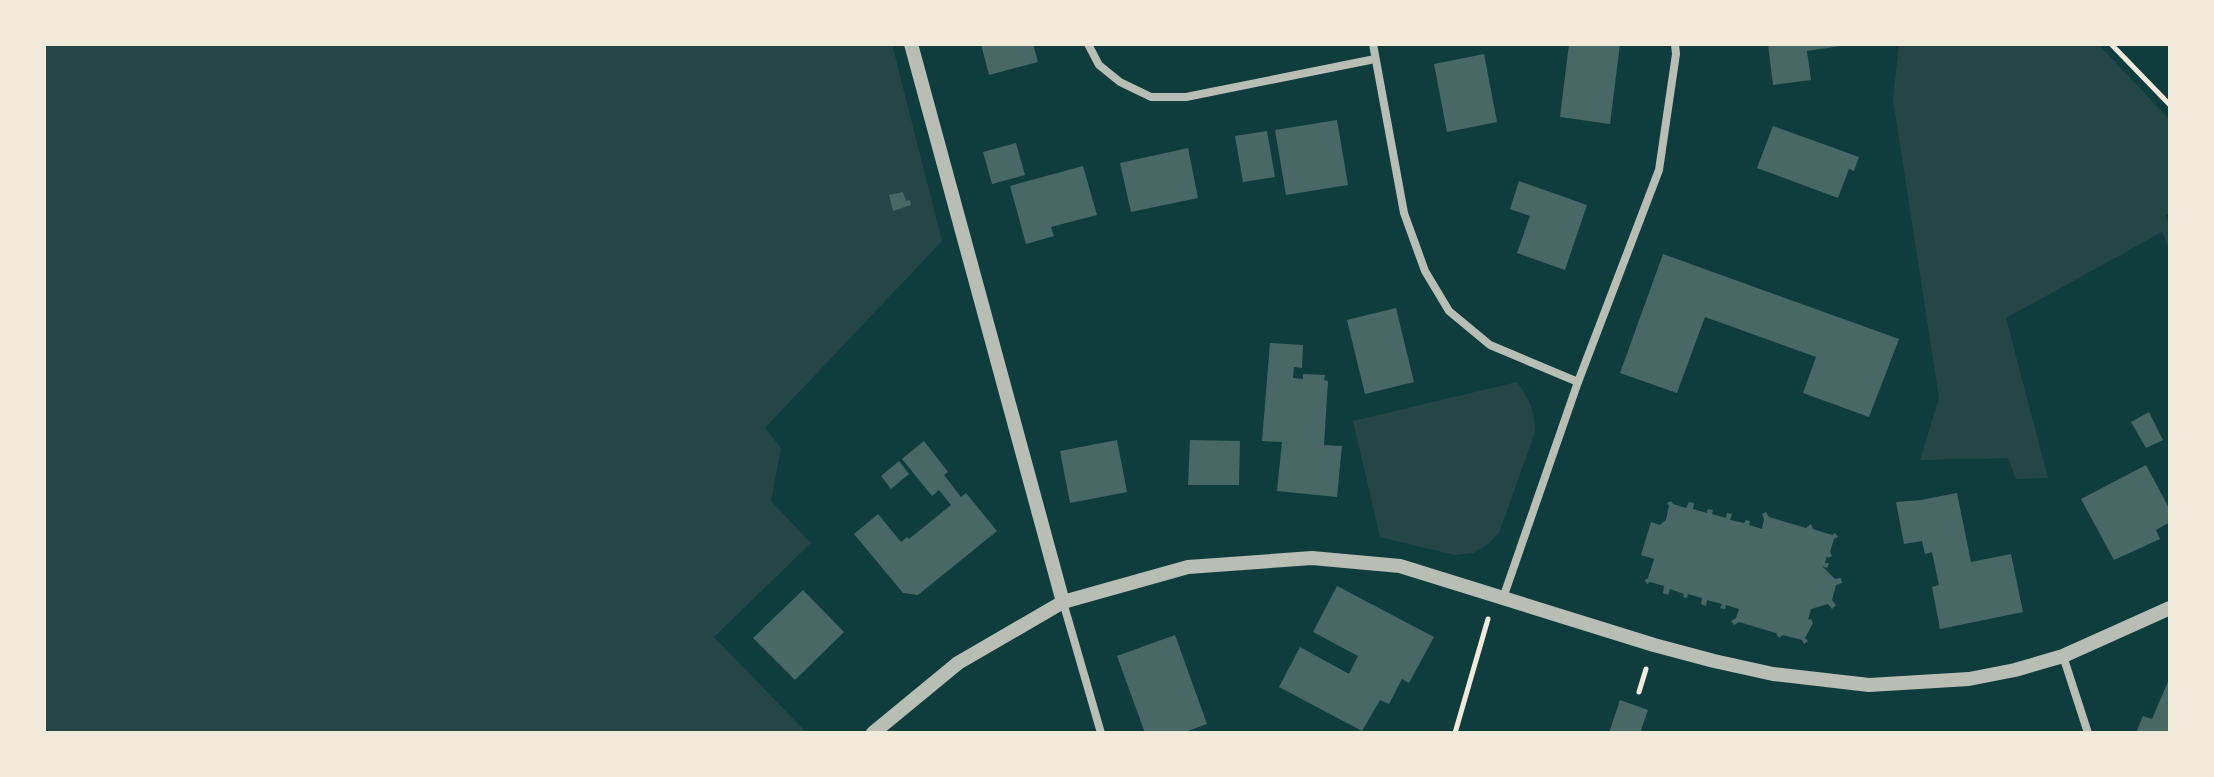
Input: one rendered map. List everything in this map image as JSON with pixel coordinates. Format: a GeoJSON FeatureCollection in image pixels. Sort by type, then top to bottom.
{"type":"FeatureCollection","features":[{"type":"Feature","properties":{"kind":"street"},"geometry":{"type":"LineString","coordinates":[[911,44],[1101,733]]}},
{"type":"Feature","properties":{"kind":"street"},"geometry":{"type":"LineString","coordinates":[[1088,44],[1099,65],[1120,82],[1151,97],[1186,97],[1375,59]]}},
{"type":"Feature","properties":{"kind":"street"},"geometry":{"type":"LineString","coordinates":[[1373,44],[1404,213],[1425,271],[1449,311],[1490,345],[1578,382]]}},
{"type":"Feature","properties":{"kind":"street"},"geometry":{"type":"LineString","coordinates":[[1503,598],[1578,382],[1659,170],[1675,44]]}},
{"type":"Feature","properties":{"kind":"street"},"geometry":{"type":"LineString","coordinates":[[873,733],[958,663],[1063,602],[1188,567],[1312,558],[1400,566],[1669,649],[1773,674],[1869,685],[1969,679],[2015,670],[2063,656],[2170,608]]}},
{"type":"Feature","properties":{"kind":"street"},"geometry":{"type":"LineString","coordinates":[[2063,656],[2088,733]]}},
{"type":"Feature","properties":{"kind":"path"},"geometry":{"type":"LineString","coordinates":[[2111,44],[2170,105]]}},
{"type":"Feature","properties":{"kind":"path"},"geometry":{"type":"LineString","coordinates":[[1455,733],[1488,619],[1503,598]]}},
{"type":"Feature","properties":{"kind":"shaded area"},"geometry":{"type":"Polygon","coordinates":[[[44,44],[892,44],[942,241],[765,428],[781,448],[771,501],[811,543],[714,637],[807,733],[44,733],[44,44]]]}},
{"type":"Feature","properties":{"kind":"shaded area"},"geometry":{"type":"Polygon","coordinates":[[[1899,44],[2098,44],[2170,120],[2170,213],[2165,215],[2170,226],[2170,251],[2162,232],[2006,318],[2048,478],[2016,479],[2008,458],[1920,460],[1939,398],[1893,99],[1899,44]]]}},
{"type":"Feature","properties":{"kind":"shaded area"},"geometry":{"type":"Polygon","coordinates":[[[1517,382],[1530,405],[1535,432],[1499,533],[1473,553],[1455,555],[1380,537],[1353,421],[1517,382]]]}},
{"type":"Feature","properties":{"kind":"building"},"geometry":{"type":"Polygon","coordinates":[[[981,44],[1033,44],[1038,62],[989,75],[981,44]]]}},
{"type":"Feature","properties":{"kind":"building"},"geometry":{"type":"Polygon","coordinates":[[[1569,44],[1620,44],[1610,124],[1560,117],[1569,44]]]}},
{"type":"Feature","properties":{"kind":"building"},"geometry":{"type":"Polygon","coordinates":[[[1768,44],[1841,46],[1807,51],[1811,80],[1773,85],[1768,44]]]}},
{"type":"Feature","properties":{"kind":"building"},"geometry":{"type":"Polygon","coordinates":[[[1484,54],[1497,122],[1447,132],[1434,64],[1484,54]]]}},
{"type":"Feature","properties":{"kind":"building"},"geometry":{"type":"Polygon","coordinates":[[[1337,120],[1348,185],[1286,195],[1275,130],[1337,120]]]}},
{"type":"Feature","properties":{"kind":"building"},"geometry":{"type":"Polygon","coordinates":[[[1773,126],[1859,157],[1854,171],[1849,169],[1838,198],[1757,168],[1773,126]]]}},
{"type":"Feature","properties":{"kind":"building"},"geometry":{"type":"Polygon","coordinates":[[[1267,131],[1275,177],[1243,182],[1235,136],[1267,131]]]}},
{"type":"Feature","properties":{"kind":"building"},"geometry":{"type":"Polygon","coordinates":[[[1016,143],[1025,175],[992,184],[983,152],[1016,143]]]}},
{"type":"Feature","properties":{"kind":"building"},"geometry":{"type":"Polygon","coordinates":[[[1188,148],[1198,198],[1131,212],[1120,163],[1188,148]]]}},
{"type":"Feature","properties":{"kind":"building"},"geometry":{"type":"Polygon","coordinates":[[[1083,166],[1097,215],[1051,227],[1054,236],[1026,244],[1010,186],[1083,166]]]}},
{"type":"Feature","properties":{"kind":"building"},"geometry":{"type":"Polygon","coordinates":[[[1519,181],[1587,205],[1565,270],[1517,253],[1530,216],[1510,209],[1519,181]]]}},
{"type":"Feature","properties":{"kind":"building"},"geometry":{"type":"Polygon","coordinates":[[[903,192],[911,205],[893,211],[889,195],[903,192]]]}},
{"type":"Feature","properties":{"kind":"building"},"geometry":{"type":"Polygon","coordinates":[[[1663,254],[1899,339],[1869,417],[1803,393],[1816,357],[1705,317],[1677,393],[1620,373],[1663,254]]]}},
{"type":"Feature","properties":{"kind":"building"},"geometry":{"type":"Polygon","coordinates":[[[1396,308],[1414,382],[1365,394],[1347,320],[1396,308]]]}},
{"type":"Feature","properties":{"kind":"building"},"geometry":{"type":"Polygon","coordinates":[[[1270,343],[1303,345],[1302,368],[1294,367],[1293,378],[1303,379],[1303,374],[1325,375],[1324,380],[1328,381],[1324,445],[1342,446],[1337,497],[1277,491],[1282,442],[1262,441],[1270,343]]]}},
{"type":"Feature","properties":{"kind":"building"},"geometry":{"type":"Polygon","coordinates":[[[2149,412],[2163,440],[2146,448],[2131,422],[2149,412]]]}},
{"type":"Feature","properties":{"kind":"building"},"geometry":{"type":"Polygon","coordinates":[[[1117,440],[1127,492],[1070,503],[1060,451],[1117,440]]]}},
{"type":"Feature","properties":{"kind":"building"},"geometry":{"type":"Polygon","coordinates":[[[1190,440],[1240,441],[1239,485],[1188,485],[1190,440]]]}},
{"type":"Feature","properties":{"kind":"building"},"geometry":{"type":"Polygon","coordinates":[[[924,441],[948,472],[944,475],[961,497],[966,493],[997,531],[918,595],[903,593],[854,534],[878,514],[901,542],[951,505],[939,490],[932,496],[902,459],[924,441]]]}},
{"type":"Feature","properties":{"kind":"building"},"geometry":{"type":"Polygon","coordinates":[[[899,461],[909,474],[891,489],[881,476],[899,461]]]}},
{"type":"Feature","properties":{"kind":"building"},"geometry":{"type":"Polygon","coordinates":[[[2146,465],[2170,510],[2170,522],[2156,530],[2160,539],[2114,560],[2081,499],[2146,465]]]}},
{"type":"Feature","properties":{"kind":"building"},"geometry":{"type":"Polygon","coordinates":[[[1957,493],[1971,562],[2011,554],[2023,612],[1940,629],[1932,587],[1939,585],[1932,552],[1925,554],[1922,541],[1904,544],[1896,502],[1957,493]]]}},
{"type":"Feature","properties":{"kind":"building"},"geometry":{"type":"Polygon","coordinates":[[[1671,501],[1686,508],[1689,502],[1694,503],[1693,509],[1707,513],[1708,509],[1713,510],[1712,514],[1726,518],[1727,513],[1732,514],[1730,520],[1750,521],[1749,525],[1762,529],[1762,514],[1766,512],[1769,517],[1806,528],[1811,524],[1813,529],[1832,535],[1835,533],[1838,537],[1834,539],[1830,552],[1832,556],[1827,556],[1827,568],[1822,566],[1835,579],[1841,578],[1842,583],[1836,585],[1832,600],[1836,605],[1832,609],[1828,604],[1811,609],[1808,620],[1811,619],[1813,623],[1805,638],[1808,641],[1804,644],[1802,640],[1783,635],[1779,638],[1776,633],[1739,622],[1734,625],[1731,621],[1736,618],[1739,609],[1726,605],[1725,609],[1720,608],[1722,604],[1707,600],[1706,606],[1701,604],[1702,598],[1688,594],[1687,598],[1683,597],[1684,594],[1670,589],[1668,595],[1663,593],[1664,586],[1647,584],[1645,580],[1654,559],[1641,555],[1651,522],[1660,525],[1666,520],[1667,503],[1671,501]]]}},
{"type":"Feature","properties":{"kind":"building"},"geometry":{"type":"Polygon","coordinates":[[[1337,586],[1434,637],[1409,683],[1402,679],[1389,704],[1380,700],[1362,731],[1279,687],[1300,647],[1349,674],[1358,656],[1313,632],[1337,586]]]}},
{"type":"Feature","properties":{"kind":"building"},"geometry":{"type":"Polygon","coordinates":[[[803,590],[844,632],[795,680],[753,638],[803,590]]]}},
{"type":"Feature","properties":{"kind":"building"},"geometry":{"type":"Polygon","coordinates":[[[1175,635],[1207,724],[1182,733],[1145,733],[1117,656],[1175,635]]]}},
{"type":"Feature","properties":{"kind":"building"},"geometry":{"type":"Polygon","coordinates":[[[2170,677],[2170,733],[2136,733],[2143,716],[2152,719],[2170,677]]]}},
{"type":"Feature","properties":{"kind":"building"},"geometry":{"type":"Polygon","coordinates":[[[1620,700],[1648,710],[1640,733],[1609,733],[1620,700]]]}}]}
